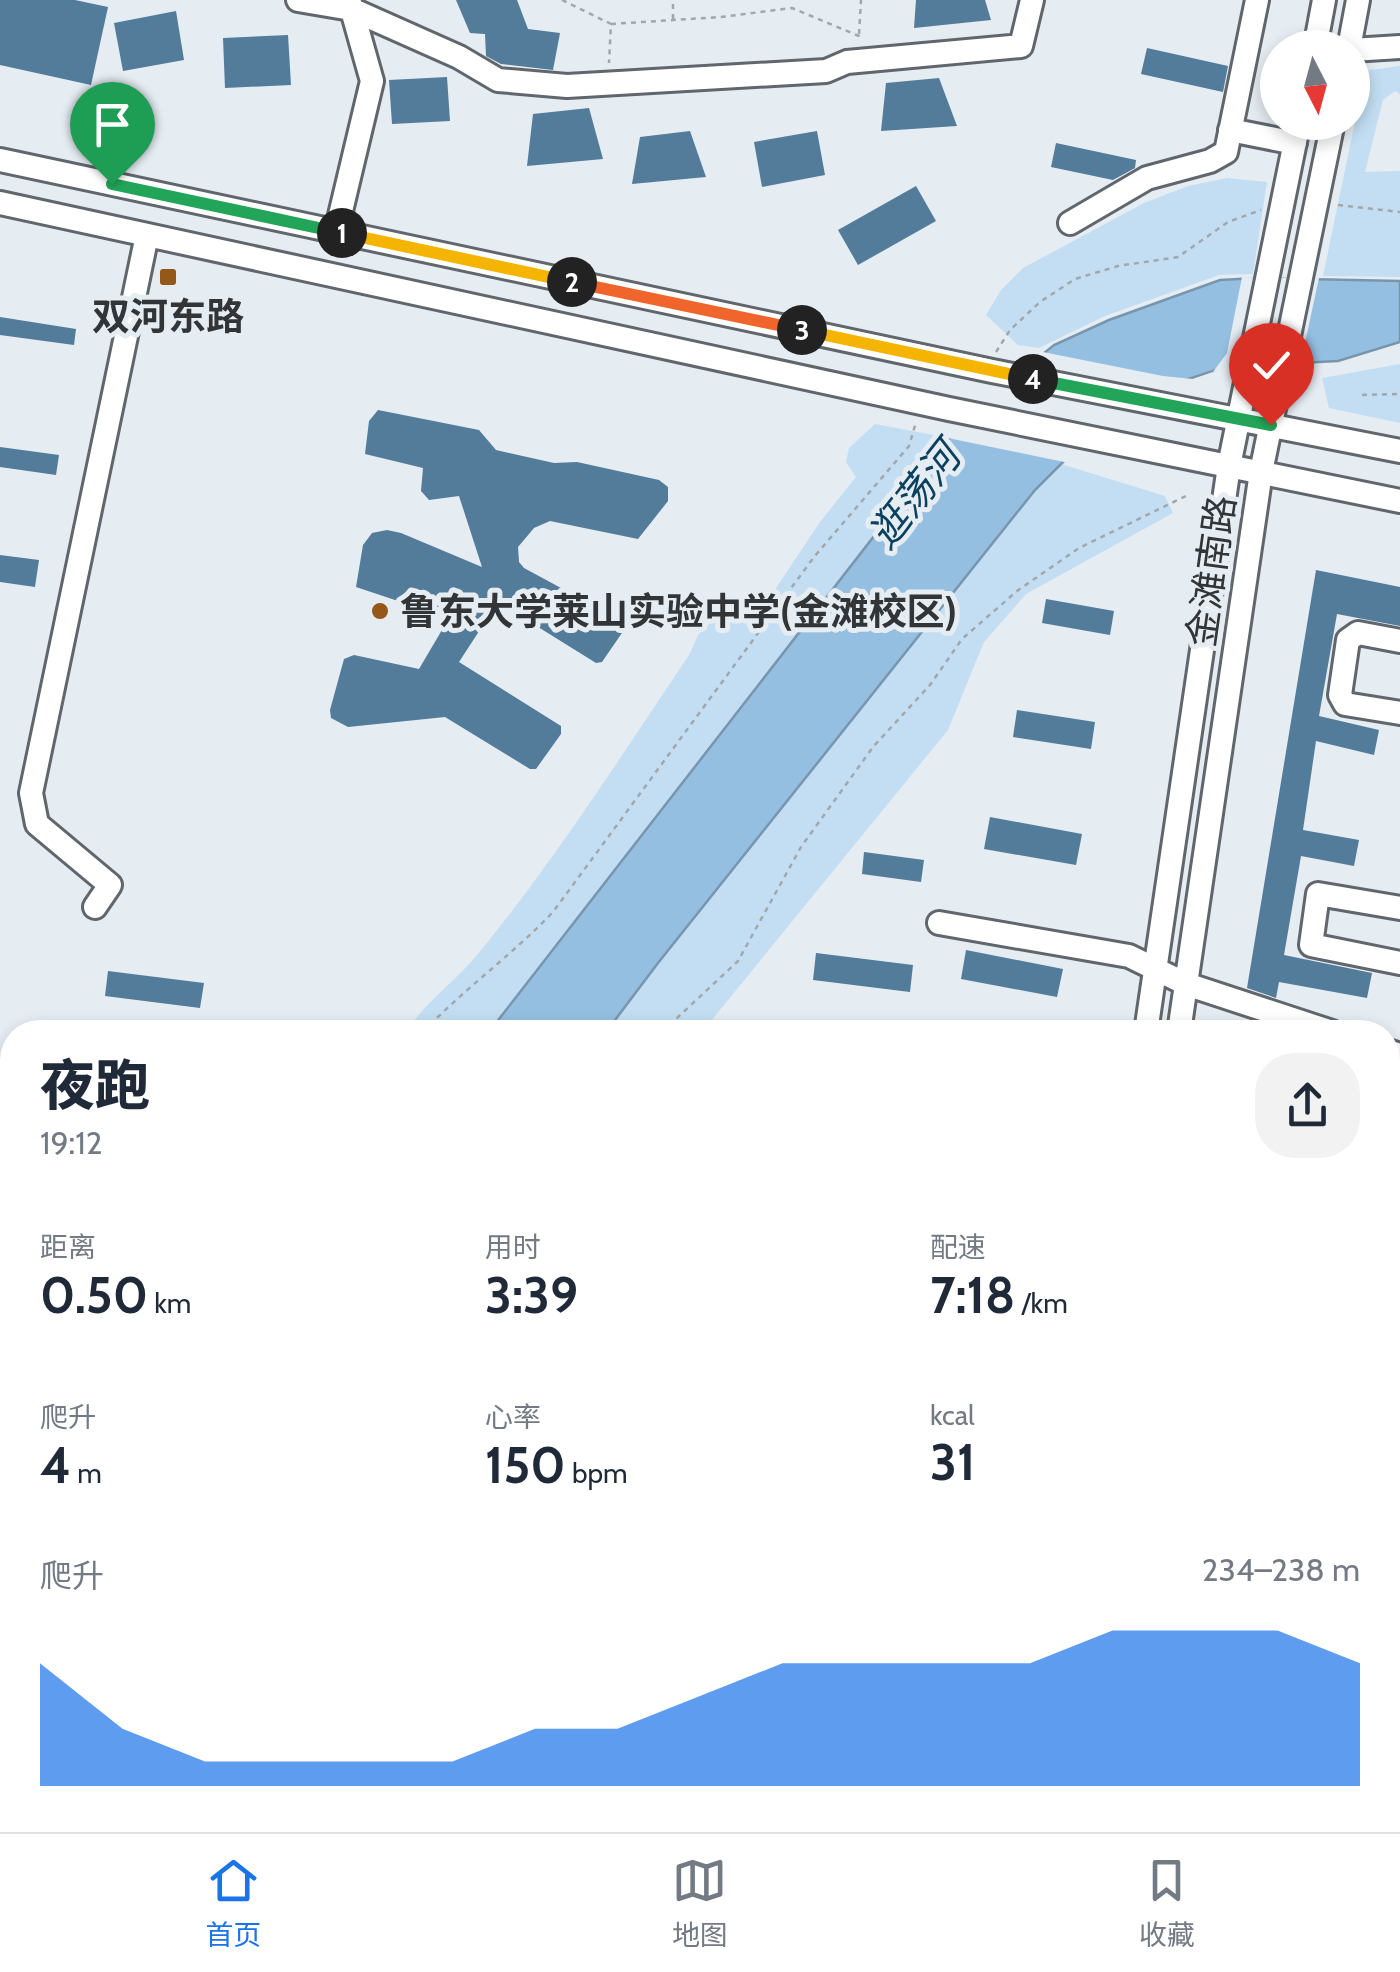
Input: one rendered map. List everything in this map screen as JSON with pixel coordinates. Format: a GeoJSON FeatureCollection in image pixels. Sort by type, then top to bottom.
{"type":"FeatureCollection","features":[{"type":"Feature","properties":{"kind":"street"},"geometry":{"type":"LineString","coordinates":[[298,0],[350,4],[498,80],[567,86],[826,71],[847,62],[1020,46],[1032,0]]}},
{"type":"Feature","properties":{"kind":"street"},"geometry":{"type":"LineString","coordinates":[[1070,223],[1147,178],[1210,162],[1226,152],[1257,0]]}},
{"type":"Feature","properties":{"kind":"street"},"geometry":{"type":"LineString","coordinates":[[1318,30],[1324,0]]}},
{"type":"Feature","properties":{"kind":"street"},"geometry":{"type":"LineString","coordinates":[[1354,30],[1358,0]]}},
{"type":"Feature","properties":{"kind":"street"},"geometry":{"type":"LineString","coordinates":[[336,232],[372,80],[350,4]]}},
{"type":"Feature","properties":{"kind":"street"},"geometry":{"type":"LineString","coordinates":[[1370,48],[1400,47]]}},
{"type":"Feature","properties":{"kind":"street"},"geometry":{"type":"LineString","coordinates":[[1230,130],[1260,131]]}},
{"type":"Feature","properties":{"kind":"street","name":"金滩南路"},"geometry":{"type":"LineString","coordinates":[[1148,1020],[1229,466],[1295,140]]}},
{"type":"Feature","properties":{"kind":"street","name":"金滩南路"},"geometry":{"type":"LineString","coordinates":[[1181,1020],[1261,472],[1329,140]]}},
{"type":"Feature","properties":{"kind":"street"},"geometry":{"type":"LineString","coordinates":[[0,160],[336,232],[994,361],[1206,413],[1400,451]]}},
{"type":"Feature","properties":{"kind":"street"},"geometry":{"type":"LineString","coordinates":[[0,203],[1400,502]]}},
{"type":"Feature","properties":{"kind":"street"},"geometry":{"type":"LineString","coordinates":[[95,907],[110,885],[36,824],[30,793],[147,235]]}},
{"type":"Feature","properties":{"kind":"street"},"geometry":{"type":"LineString","coordinates":[[1400,641],[1358,632],[1348,640],[1340,695],[1344,704],[1400,713]]}},
{"type":"Feature","properties":{"kind":"street"},"geometry":{"type":"LineString","coordinates":[[1400,908],[1318,894],[1311,946],[1400,963]]}},
{"type":"Feature","properties":{"kind":"street"},"geometry":{"type":"LineString","coordinates":[[939,922],[1129,956],[1186,984],[1296,1020]]}},
{"type":"Feature","properties":{"kind":"path"},"geometry":{"type":"LineString","coordinates":[[562,0],[611,24],[792,8],[859,36]]}},
{"type":"Feature","properties":{"kind":"path"},"geometry":{"type":"LineString","coordinates":[[673,20],[674,0]]}},
{"type":"Feature","properties":{"kind":"path"},"geometry":{"type":"LineString","coordinates":[[861,0],[859,36],[869,60]]}},
{"type":"Feature","properties":{"kind":"path"},"geometry":{"type":"LineString","coordinates":[[608,83],[611,24]]}},
{"type":"Feature","properties":{"kind":"path"},"geometry":{"type":"LineString","coordinates":[[1338,204],[1400,212]]}},
{"type":"Feature","properties":{"kind":"path"},"geometry":{"type":"LineString","coordinates":[[994,361],[1010,330],[1040,302],[1075,279],[1118,266],[1178,257],[1228,222],[1262,210]]}},
{"type":"Feature","properties":{"kind":"path"},"geometry":{"type":"LineString","coordinates":[[1362,395],[1400,394]]}},
{"type":"Feature","properties":{"kind":"path"},"geometry":{"type":"LineString","coordinates":[[436,1020],[553,912],[814,556],[909,446],[920,411]]}},
{"type":"Feature","properties":{"kind":"path"},"geometry":{"type":"LineString","coordinates":[[675,1020],[738,961],[800,847],[873,747],[930,684],[962,639],[1018,590],[1079,548],[1188,495]]}},
{"type":"Feature","properties":{"kind":"shaded area"},"geometry":{"type":"Polygon","coordinates":[[[1400,66],[1400,94],[1395,91],[1383,100],[1365,172],[1400,171],[1400,277],[1323,276],[1351,140],[1370,140],[1370,70],[1400,66]]]}},
{"type":"Feature","properties":{"kind":"shaded area"},"geometry":{"type":"Polygon","coordinates":[[[1227,178],[1267,182],[1253,274],[1219,275],[1105,316],[1039,348],[1018,345],[986,315],[1001,290],[1023,268],[1144,203],[1188,186],[1227,178]]]}},
{"type":"Feature","properties":{"kind":"shaded area"},"geometry":{"type":"Polygon","coordinates":[[[1400,364],[1400,423],[1329,408],[1322,378],[1400,364]]]}},
{"type":"Feature","properties":{"kind":"shaded area"},"geometry":{"type":"Polygon","coordinates":[[[875,424],[949,438],[497,1020],[415,1020],[478,954],[534,882],[689,655],[698,635],[715,618],[752,624],[820,522],[856,477],[846,462],[849,448],[875,424]]]}},
{"type":"Feature","properties":{"kind":"shaded area"},"geometry":{"type":"Polygon","coordinates":[[[1061,464],[1165,496],[1173,513],[1026,594],[984,642],[948,730],[712,1020],[615,1020],[658,963],[1035,490],[1061,464]]]}},
{"type":"Feature","properties":{"kind":"water","name":"逛荡河"},"geometry":{"type":"Polygon","coordinates":[[[1220,280],[1400,281],[1400,342],[1338,361],[1225,367],[1143,394],[1108,417],[1035,490],[615,1020],[498,1020],[968,415],[1054,345],[1109,320],[1220,280]]]}},
{"type":"Feature","properties":{"kind":"pier"},"geometry":{"type":"Polygon","coordinates":[[[1242,277],[1319,278],[1300,366],[1213,372],[1227,353],[1242,277]]]}},
{"type":"Feature","properties":{"kind":"pier"},"geometry":{"type":"Polygon","coordinates":[[[1038,351],[1163,376],[1193,379],[1213,372],[1146,398],[1111,421],[1069,463],[943,437],[963,413],[1038,351]]]}},
{"type":"Feature","properties":{"kind":"building"},"geometry":{"type":"Polygon","coordinates":[[[0,0],[75,0],[108,7],[91,85],[0,65],[0,0]]]}},
{"type":"Feature","properties":{"kind":"building"},"geometry":{"type":"Polygon","coordinates":[[[456,0],[517,0],[528,29],[560,33],[553,70],[501,64],[486,56],[485,34],[470,33],[456,0]]]}},
{"type":"Feature","properties":{"kind":"building"},"geometry":{"type":"Polygon","coordinates":[[[916,0],[985,0],[991,20],[914,28],[916,0]]]}},
{"type":"Feature","properties":{"kind":"building"},"geometry":{"type":"Polygon","coordinates":[[[176,11],[184,60],[123,71],[114,23],[176,11]]]}},
{"type":"Feature","properties":{"kind":"building"},"geometry":{"type":"Polygon","coordinates":[[[288,35],[291,85],[225,88],[223,38],[288,35]]]}},
{"type":"Feature","properties":{"kind":"building"},"geometry":{"type":"Polygon","coordinates":[[[1147,48],[1228,66],[1223,92],[1141,74],[1147,48]]]}},
{"type":"Feature","properties":{"kind":"building"},"geometry":{"type":"Polygon","coordinates":[[[447,77],[450,121],[392,124],[389,80],[447,77]]]}},
{"type":"Feature","properties":{"kind":"building"},"geometry":{"type":"Polygon","coordinates":[[[939,78],[957,126],[881,131],[886,83],[939,78]]]}},
{"type":"Feature","properties":{"kind":"building"},"geometry":{"type":"Polygon","coordinates":[[[589,108],[603,159],[527,166],[533,114],[589,108]]]}},
{"type":"Feature","properties":{"kind":"building"},"geometry":{"type":"Polygon","coordinates":[[[690,131],[706,177],[632,184],[640,137],[690,131]]]}},
{"type":"Feature","properties":{"kind":"building"},"geometry":{"type":"Polygon","coordinates":[[[817,131],[825,175],[762,187],[754,142],[817,131]]]}},
{"type":"Feature","properties":{"kind":"building"},"geometry":{"type":"Polygon","coordinates":[[[1056,143],[1136,160],[1135,168],[1113,180],[1051,167],[1056,143]]]}},
{"type":"Feature","properties":{"kind":"building"},"geometry":{"type":"Polygon","coordinates":[[[916,186],[936,221],[858,265],[838,230],[916,186]]]}},
{"type":"Feature","properties":{"kind":"building"},"geometry":{"type":"Polygon","coordinates":[[[0,317],[76,329],[74,345],[0,335],[0,317]]]}},
{"type":"Feature","properties":{"kind":"building"},"geometry":{"type":"Polygon","coordinates":[[[378,410],[479,430],[496,450],[554,463],[577,462],[659,480],[668,487],[668,501],[638,539],[550,521],[534,528],[518,547],[519,562],[524,568],[624,622],[624,630],[602,662],[596,663],[498,602],[459,662],[561,726],[561,734],[536,769],[445,717],[348,727],[331,718],[344,659],[354,655],[419,669],[449,618],[356,587],[363,545],[372,533],[401,533],[482,567],[459,496],[429,500],[421,491],[423,468],[365,454],[369,421],[378,410]]]}},
{"type":"Feature","properties":{"kind":"building"},"geometry":{"type":"Polygon","coordinates":[[[0,447],[59,455],[56,475],[0,467],[0,447]]]}},
{"type":"Feature","properties":{"kind":"building"},"geometry":{"type":"Polygon","coordinates":[[[0,555],[39,560],[35,587],[0,582],[0,555]]]}},
{"type":"Feature","properties":{"kind":"building"},"geometry":{"type":"Polygon","coordinates":[[[1316,570],[1400,587],[1400,626],[1337,614],[1319,716],[1379,730],[1374,755],[1316,741],[1303,830],[1359,840],[1354,866],[1301,856],[1284,955],[1372,973],[1367,998],[1279,982],[1276,998],[1247,988],[1316,570]]]}},
{"type":"Feature","properties":{"kind":"building"},"geometry":{"type":"Polygon","coordinates":[[[1046,599],[1114,611],[1110,635],[1042,623],[1046,599]]]}},
{"type":"Feature","properties":{"kind":"building"},"geometry":{"type":"Polygon","coordinates":[[[1017,710],[1095,722],[1091,749],[1013,737],[1017,710]]]}},
{"type":"Feature","properties":{"kind":"building"},"geometry":{"type":"Polygon","coordinates":[[[990,817],[1082,834],[1076,865],[984,849],[990,817]]]}},
{"type":"Feature","properties":{"kind":"building"},"geometry":{"type":"Polygon","coordinates":[[[864,852],[924,860],[921,882],[862,874],[864,852]]]}},
{"type":"Feature","properties":{"kind":"building"},"geometry":{"type":"Polygon","coordinates":[[[966,950],[1063,969],[1057,997],[961,979],[966,950]]]}},
{"type":"Feature","properties":{"kind":"building"},"geometry":{"type":"Polygon","coordinates":[[[816,953],[913,965],[910,992],[813,980],[816,953]]]}},
{"type":"Feature","properties":{"kind":"building"},"geometry":{"type":"Polygon","coordinates":[[[108,971],[204,983],[200,1008],[105,996],[108,971]]]}},
{"type":"Feature","properties":{"kind":"place","name":"双河东路"},"geometry":{"type":"Point","coordinates":[168,277]}},
{"type":"Feature","properties":{"kind":"place","name":"鲁东大学莱山实验中学(金滩校区)"},"geometry":{"type":"Point","coordinates":[380,611]}},
{"type":"Feature","properties":{"kind":"route"},"geometry":{"type":"LineString","coordinates":[[112,184],[1271,425]]}}]}
